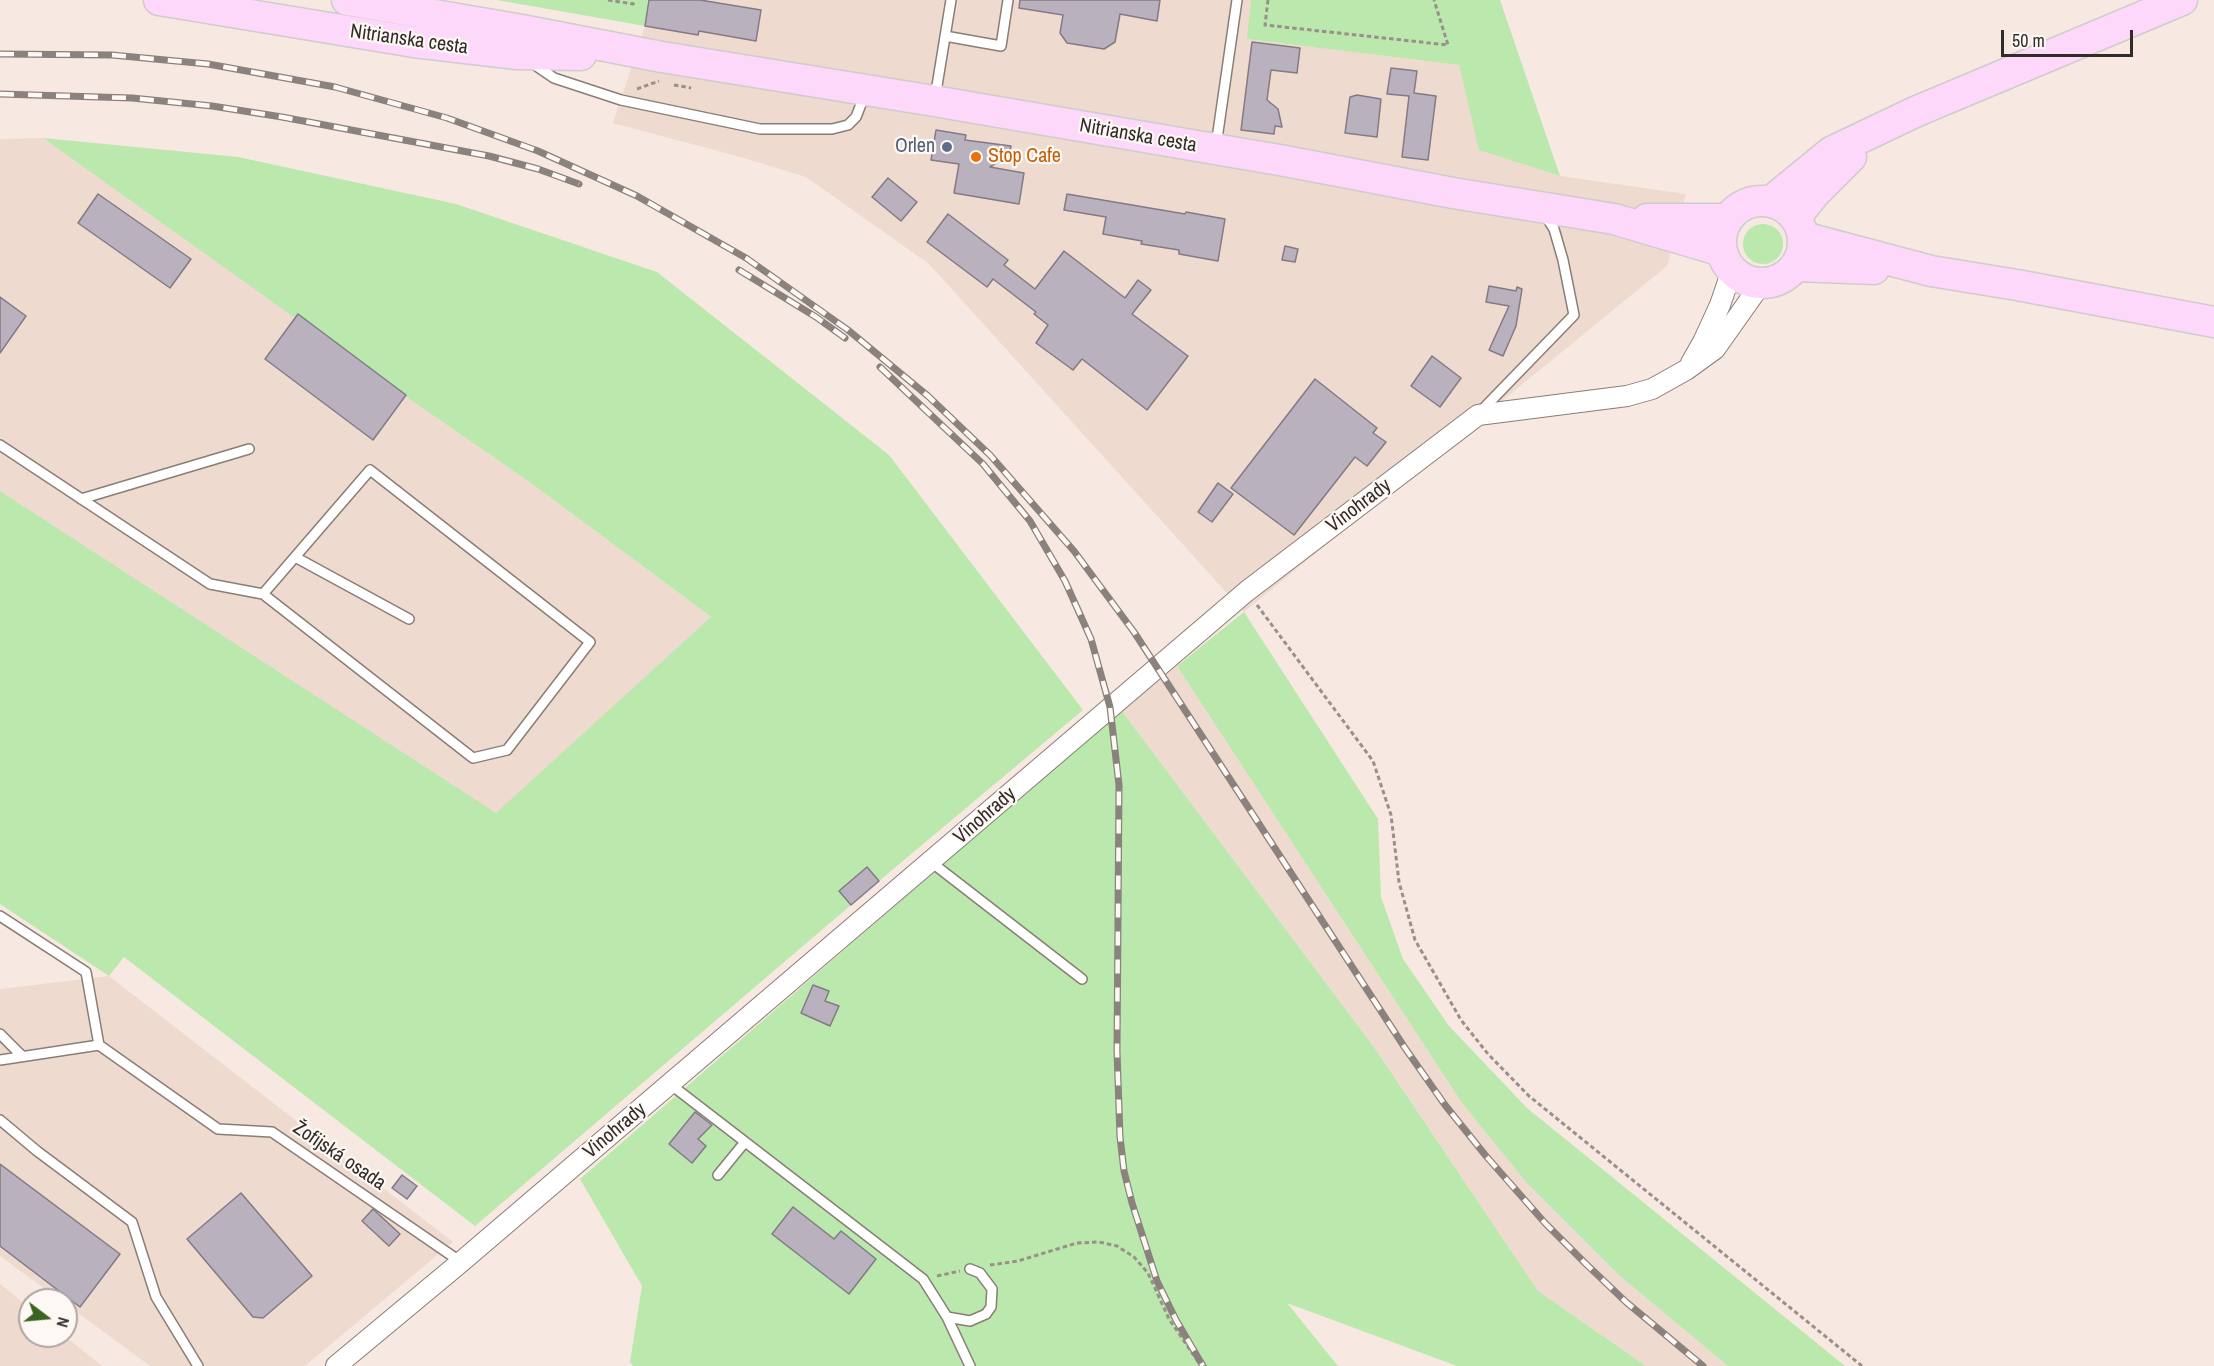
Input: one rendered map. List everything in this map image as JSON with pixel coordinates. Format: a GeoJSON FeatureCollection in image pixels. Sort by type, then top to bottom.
{"type":"FeatureCollection","features":[{"type":"Feature","properties":{"kind":"main road","name":"Nitrianska cesta"},"geometry":{"type":"LineString","coordinates":[[159,0],[414,42],[517,54],[662,57]]}},
{"type":"Feature","properties":{"kind":"main road","name":"Nitrianska cesta"},"geometry":{"type":"LineString","coordinates":[[347,0],[431,10],[662,57],[1216,149],[1541,208],[1614,219],[1728,219]]}},
{"type":"Feature","properties":{"kind":"main road"},"geometry":{"type":"LineString","coordinates":[[1770,202],[1831,152],[1915,112],[2182,0]]}},
{"type":"Feature","properties":{"kind":"main road"},"geometry":{"type":"LineString","coordinates":[[1798,240],[1787,209],[1770,202],[1750,203],[1737,209],[1728,219],[1721,238],[1727,261],[1742,279],[1761,284],[1781,279],[1798,240],[1815,193],[1844,163],[1887,126]]}},
{"type":"Feature","properties":{"kind":"main road","name":"Nitrianska cesta"},"geometry":{"type":"LineString","coordinates":[[1614,219],[1727,261]]}},
{"type":"Feature","properties":{"kind":"main road"},"geometry":{"type":"LineString","coordinates":[[1798,240],[1931,271],[2214,322]]}},
{"type":"Feature","properties":{"kind":"street"},"geometry":{"type":"LineString","coordinates":[[1686,370],[1703,342],[1720,305],[1727,261]]}},
{"type":"Feature","properties":{"kind":"street"},"geometry":{"type":"LineString","coordinates":[[1478,415],[1627,396],[1652,389],[1686,370],[1715,349],[1761,284]]}},
{"type":"Feature","properties":{"kind":"street","name":"Vinohrady"},"geometry":{"type":"LineString","coordinates":[[336,1366],[932,862],[1247,591],[1478,415]]}},
{"type":"Feature","properties":{"kind":"lane"},"geometry":{"type":"LineString","coordinates":[[934,101],[951,0]]}},
{"type":"Feature","properties":{"kind":"lane"},"geometry":{"type":"LineString","coordinates":[[945,36],[1000,46],[1008,0]]}},
{"type":"Feature","properties":{"kind":"lane"},"geometry":{"type":"LineString","coordinates":[[1216,149],[1237,0]]}},
{"type":"Feature","properties":{"kind":"lane"},"geometry":{"type":"LineString","coordinates":[[517,54],[554,78],[612,97],[760,129],[832,129],[848,125],[856,117],[867,90]]}},
{"type":"Feature","properties":{"kind":"lane"},"geometry":{"type":"LineString","coordinates":[[1478,415],[1574,315],[1554,229],[1541,208]]}},
{"type":"Feature","properties":{"kind":"lane"},"geometry":{"type":"LineString","coordinates":[[0,445],[210,584],[263,594],[473,758],[507,750],[590,642],[370,470],[263,594]]}},
{"type":"Feature","properties":{"kind":"lane"},"geometry":{"type":"LineString","coordinates":[[81,499],[249,449]]}},
{"type":"Feature","properties":{"kind":"lane"},"geometry":{"type":"LineString","coordinates":[[295,557],[409,619]]}},
{"type":"Feature","properties":{"kind":"lane"},"geometry":{"type":"LineString","coordinates":[[932,862],[1082,979]]}},
{"type":"Feature","properties":{"kind":"lane"},"geometry":{"type":"LineString","coordinates":[[0,916],[86,972],[99,1044],[0,1060]]}},
{"type":"Feature","properties":{"kind":"lane"},"geometry":{"type":"LineString","coordinates":[[0,1034],[22,1056]]}},
{"type":"Feature","properties":{"kind":"lane","name":"Žofijská osada"},"geometry":{"type":"LineString","coordinates":[[99,1044],[218,1129],[272,1132],[461,1262]]}},
{"type":"Feature","properties":{"kind":"lane"},"geometry":{"type":"LineString","coordinates":[[670,1084],[923,1279],[947,1317],[970,1366]]}},
{"type":"Feature","properties":{"kind":"lane"},"geometry":{"type":"LineString","coordinates":[[0,1120],[132,1222],[156,1297],[198,1366]]}},
{"type":"Feature","properties":{"kind":"lane"},"geometry":{"type":"LineString","coordinates":[[718,1175],[745,1142]]}},
{"type":"Feature","properties":{"kind":"lane"},"geometry":{"type":"LineString","coordinates":[[947,1317],[970,1322],[986,1314],[991,1307],[992,1289],[987,1279],[970,1269]]}},
{"type":"Feature","properties":{"kind":"path"},"geometry":{"type":"LineString","coordinates":[[608,0],[633,4],[635,0]]}},
{"type":"Feature","properties":{"kind":"path"},"geometry":{"type":"LineString","coordinates":[[1268,0],[1265,25],[1448,45],[1434,0]]}},
{"type":"Feature","properties":{"kind":"path"},"geometry":{"type":"LineString","coordinates":[[612,97],[657,81],[691,88]]}},
{"type":"Feature","properties":{"kind":"path"},"geometry":{"type":"LineString","coordinates":[[1247,591],[1373,761],[1391,815],[1399,882],[1415,940],[1461,1020],[1528,1096],[1862,1366]]}},
{"type":"Feature","properties":{"kind":"path"},"geometry":{"type":"LineString","coordinates":[[923,1279],[1018,1261],[1077,1243],[1099,1242],[1117,1246],[1134,1257],[1148,1273],[1169,1319],[1201,1366]]}},
{"type":"Feature","properties":{"kind":"shaded area"},"geometry":{"type":"Polygon","coordinates":[[[648,0],[1251,0],[1248,39],[1459,65],[1480,150],[1560,176],[1686,194],[1667,266],[1244,612],[929,264],[806,177],[613,123],[645,26],[648,0]]]}},
{"type":"Feature","properties":{"kind":"shaded area"},"geometry":{"type":"Polygon","coordinates":[[[43,138],[379,378],[531,483],[712,618],[496,814],[0,491],[0,139],[43,138]]]}},
{"type":"Feature","properties":{"kind":"shaded area"},"geometry":{"type":"Polygon","coordinates":[[[1177,666],[1462,1103],[1526,1182],[1620,1276],[1728,1366],[1646,1366],[1538,1291],[1376,1050],[1121,710],[1177,666]]]}},
{"type":"Feature","properties":{"kind":"shaded area"},"geometry":{"type":"Polygon","coordinates":[[[109,976],[453,1242],[305,1366],[150,1366],[78,1313],[78,1288],[44,1288],[0,1256],[0,989],[109,976]]]}},
{"type":"Feature","properties":{"kind":"shaded area"},"geometry":{"type":"Polygon","coordinates":[[[0,1284],[18,1298],[18,1348],[78,1347],[102,1366],[0,1366],[0,1284]]]}},
{"type":"Feature","properties":{"kind":"green space"},"geometry":{"type":"Polygon","coordinates":[[[497,0],[648,0],[645,26],[497,0]]]}},
{"type":"Feature","properties":{"kind":"green space"},"geometry":{"type":"Polygon","coordinates":[[[1251,0],[1500,0],[1560,176],[1479,150],[1459,65],[1247,39],[1251,0]]]}},
{"type":"Feature","properties":{"kind":"green space"},"geometry":{"type":"Polygon","coordinates":[[[43,138],[238,157],[456,204],[657,272],[889,455],[1083,710],[879,881],[867,867],[840,891],[851,905],[475,1226],[124,957],[109,976],[0,904],[0,491],[496,813],[711,617],[531,483],[379,378],[43,138]]]}},
{"type":"Feature","properties":{"kind":"green space"},"geometry":{"type":"Polygon","coordinates":[[[1763,224],[1771,225],[1777,230],[1782,236],[1782,252],[1777,258],[1771,263],[1763,264],[1755,263],[1749,258],[1744,252],[1743,244],[1744,236],[1749,230],[1755,225],[1763,224]]]}},
{"type":"Feature","properties":{"kind":"green space"},"geometry":{"type":"Polygon","coordinates":[[[1244,612],[1378,819],[1381,897],[1403,959],[1449,1026],[1527,1108],[1845,1366],[1728,1366],[1620,1276],[1526,1182],[1462,1103],[1177,666],[1244,612]]]}},
{"type":"Feature","properties":{"kind":"green space"},"geometry":{"type":"Polygon","coordinates":[[[1121,710],[1376,1050],[1538,1291],[1646,1366],[1457,1366],[1287,1303],[1338,1366],[633,1366],[630,1362],[642,1286],[580,1179],[1121,710]]]}},
{"type":"Feature","properties":{"kind":"building"},"geometry":{"type":"Polygon","coordinates":[[[649,0],[700,0],[761,10],[756,41],[699,31],[698,35],[645,26],[649,0]]]}},
{"type":"Feature","properties":{"kind":"building"},"geometry":{"type":"Polygon","coordinates":[[[1020,0],[1160,0],[1157,21],[1120,14],[1115,42],[1104,49],[1067,43],[1060,33],[1063,15],[1019,8],[1020,0]]]}},
{"type":"Feature","properties":{"kind":"building"},"geometry":{"type":"Polygon","coordinates":[[[1252,42],[1300,48],[1297,73],[1271,70],[1267,100],[1278,109],[1282,127],[1275,126],[1274,134],[1241,130],[1252,42]]]}},
{"type":"Feature","properties":{"kind":"building"},"geometry":{"type":"Polygon","coordinates":[[[1391,68],[1417,71],[1414,93],[1436,96],[1428,160],[1402,157],[1409,96],[1387,94],[1391,68]]]}},
{"type":"Feature","properties":{"kind":"building"},"geometry":{"type":"Polygon","coordinates":[[[1357,95],[1381,99],[1377,137],[1345,133],[1350,97],[1357,95]]]}},
{"type":"Feature","properties":{"kind":"building"},"geometry":{"type":"Polygon","coordinates":[[[936,130],[966,135],[965,140],[1011,146],[1009,155],[990,167],[1024,173],[1019,204],[954,193],[959,164],[931,160],[936,130]]]}},
{"type":"Feature","properties":{"kind":"building"},"geometry":{"type":"Polygon","coordinates":[[[888,178],[917,202],[901,221],[872,197],[888,178]]]}},
{"type":"Feature","properties":{"kind":"building"},"geometry":{"type":"Polygon","coordinates":[[[98,194],[191,259],[170,288],[78,223],[98,194]]]}},
{"type":"Feature","properties":{"kind":"building"},"geometry":{"type":"Polygon","coordinates":[[[1067,194],[1225,219],[1218,261],[1179,254],[1179,250],[1141,244],[1142,241],[1103,234],[1106,217],[1064,210],[1067,194]]]}},
{"type":"Feature","properties":{"kind":"building"},"geometry":{"type":"Polygon","coordinates":[[[948,214],[1008,260],[1004,265],[1035,289],[1064,251],[1125,298],[1138,280],[1151,290],[1132,314],[1188,356],[1147,410],[1082,359],[1073,370],[1036,343],[1048,325],[1034,314],[1036,312],[993,279],[987,287],[927,242],[948,214]]]}},
{"type":"Feature","properties":{"kind":"building"},"geometry":{"type":"Polygon","coordinates":[[[1285,246],[1298,249],[1295,262],[1282,260],[1285,246]]]}},
{"type":"Feature","properties":{"kind":"building"},"geometry":{"type":"Polygon","coordinates":[[[1489,286],[1516,291],[1517,287],[1522,289],[1516,326],[1503,356],[1489,350],[1509,306],[1486,302],[1489,286]]]}},
{"type":"Feature","properties":{"kind":"building"},"geometry":{"type":"Polygon","coordinates":[[[0,297],[26,316],[0,353],[0,297]]]}},
{"type":"Feature","properties":{"kind":"building"},"geometry":{"type":"Polygon","coordinates":[[[298,314],[406,395],[373,440],[265,359],[298,314]]]}},
{"type":"Feature","properties":{"kind":"building"},"geometry":{"type":"Polygon","coordinates":[[[1432,356],[1461,378],[1440,407],[1411,386],[1432,356]]]}},
{"type":"Feature","properties":{"kind":"building"},"geometry":{"type":"Polygon","coordinates":[[[1315,379],[1377,428],[1373,433],[1386,442],[1367,466],[1355,457],[1294,535],[1231,488],[1315,379]]]}},
{"type":"Feature","properties":{"kind":"building"},"geometry":{"type":"Polygon","coordinates":[[[1218,483],[1233,494],[1212,522],[1198,512],[1218,483]]]}},
{"type":"Feature","properties":{"kind":"building"},"geometry":{"type":"Polygon","coordinates":[[[867,867],[879,881],[851,905],[839,891],[867,867]]]}},
{"type":"Feature","properties":{"kind":"building"},"geometry":{"type":"Polygon","coordinates":[[[813,985],[829,991],[825,1001],[839,1006],[830,1026],[801,1013],[813,985]]]}},
{"type":"Feature","properties":{"kind":"building"},"geometry":{"type":"Polygon","coordinates":[[[695,1112],[712,1125],[698,1139],[706,1146],[692,1163],[669,1144],[695,1112]]]}},
{"type":"Feature","properties":{"kind":"building"},"geometry":{"type":"Polygon","coordinates":[[[0,1164],[120,1254],[80,1307],[78,1305],[78,1288],[55,1288],[0,1246],[0,1164]]]}},
{"type":"Feature","properties":{"kind":"building"},"geometry":{"type":"Polygon","coordinates":[[[402,1175],[417,1186],[407,1199],[392,1188],[402,1175]]]}},
{"type":"Feature","properties":{"kind":"building"},"geometry":{"type":"Polygon","coordinates":[[[241,1193],[312,1276],[263,1318],[253,1317],[187,1239],[241,1193]]]}},
{"type":"Feature","properties":{"kind":"building"},"geometry":{"type":"Polygon","coordinates":[[[793,1207],[834,1239],[841,1231],[876,1259],[849,1294],[772,1234],[793,1207]]]}},
{"type":"Feature","properties":{"kind":"building"},"geometry":{"type":"Polygon","coordinates":[[[373,1209],[400,1234],[389,1246],[362,1221],[373,1209]]]}},
{"type":"Feature","properties":{"kind":"railway"},"geometry":{"type":"LineString","coordinates":[[0,54],[112,55],[208,64],[335,87],[447,118],[538,151],[637,196],[746,258],[848,330],[928,396],[990,455],[1074,551],[1134,632],[1405,1048],[1445,1105],[1486,1156],[1545,1223],[1585,1263],[1626,1302],[1703,1366]]}},
{"type":"Feature","properties":{"kind":"railway"},"geometry":{"type":"LineString","coordinates":[[0,94],[132,98],[212,106],[489,156],[538,169],[579,184]]}},
{"type":"Feature","properties":{"kind":"railway"},"geometry":{"type":"LineString","coordinates":[[739,270],[816,317],[845,338]]}},
{"type":"Feature","properties":{"kind":"railway"},"geometry":{"type":"LineString","coordinates":[[880,367],[983,464],[1030,521],[1065,581],[1091,639],[1110,707],[1119,785],[1117,1051],[1120,1137],[1124,1171],[1157,1281],[1176,1320],[1203,1366]]}},
{"type":"Feature","properties":{"kind":"place","name":"Orlen"},"geometry":{"type":"Point","coordinates":[947,147]}},
{"type":"Feature","properties":{"kind":"place","name":"Stop Cafe"},"geometry":{"type":"Point","coordinates":[976,157]}}]}
